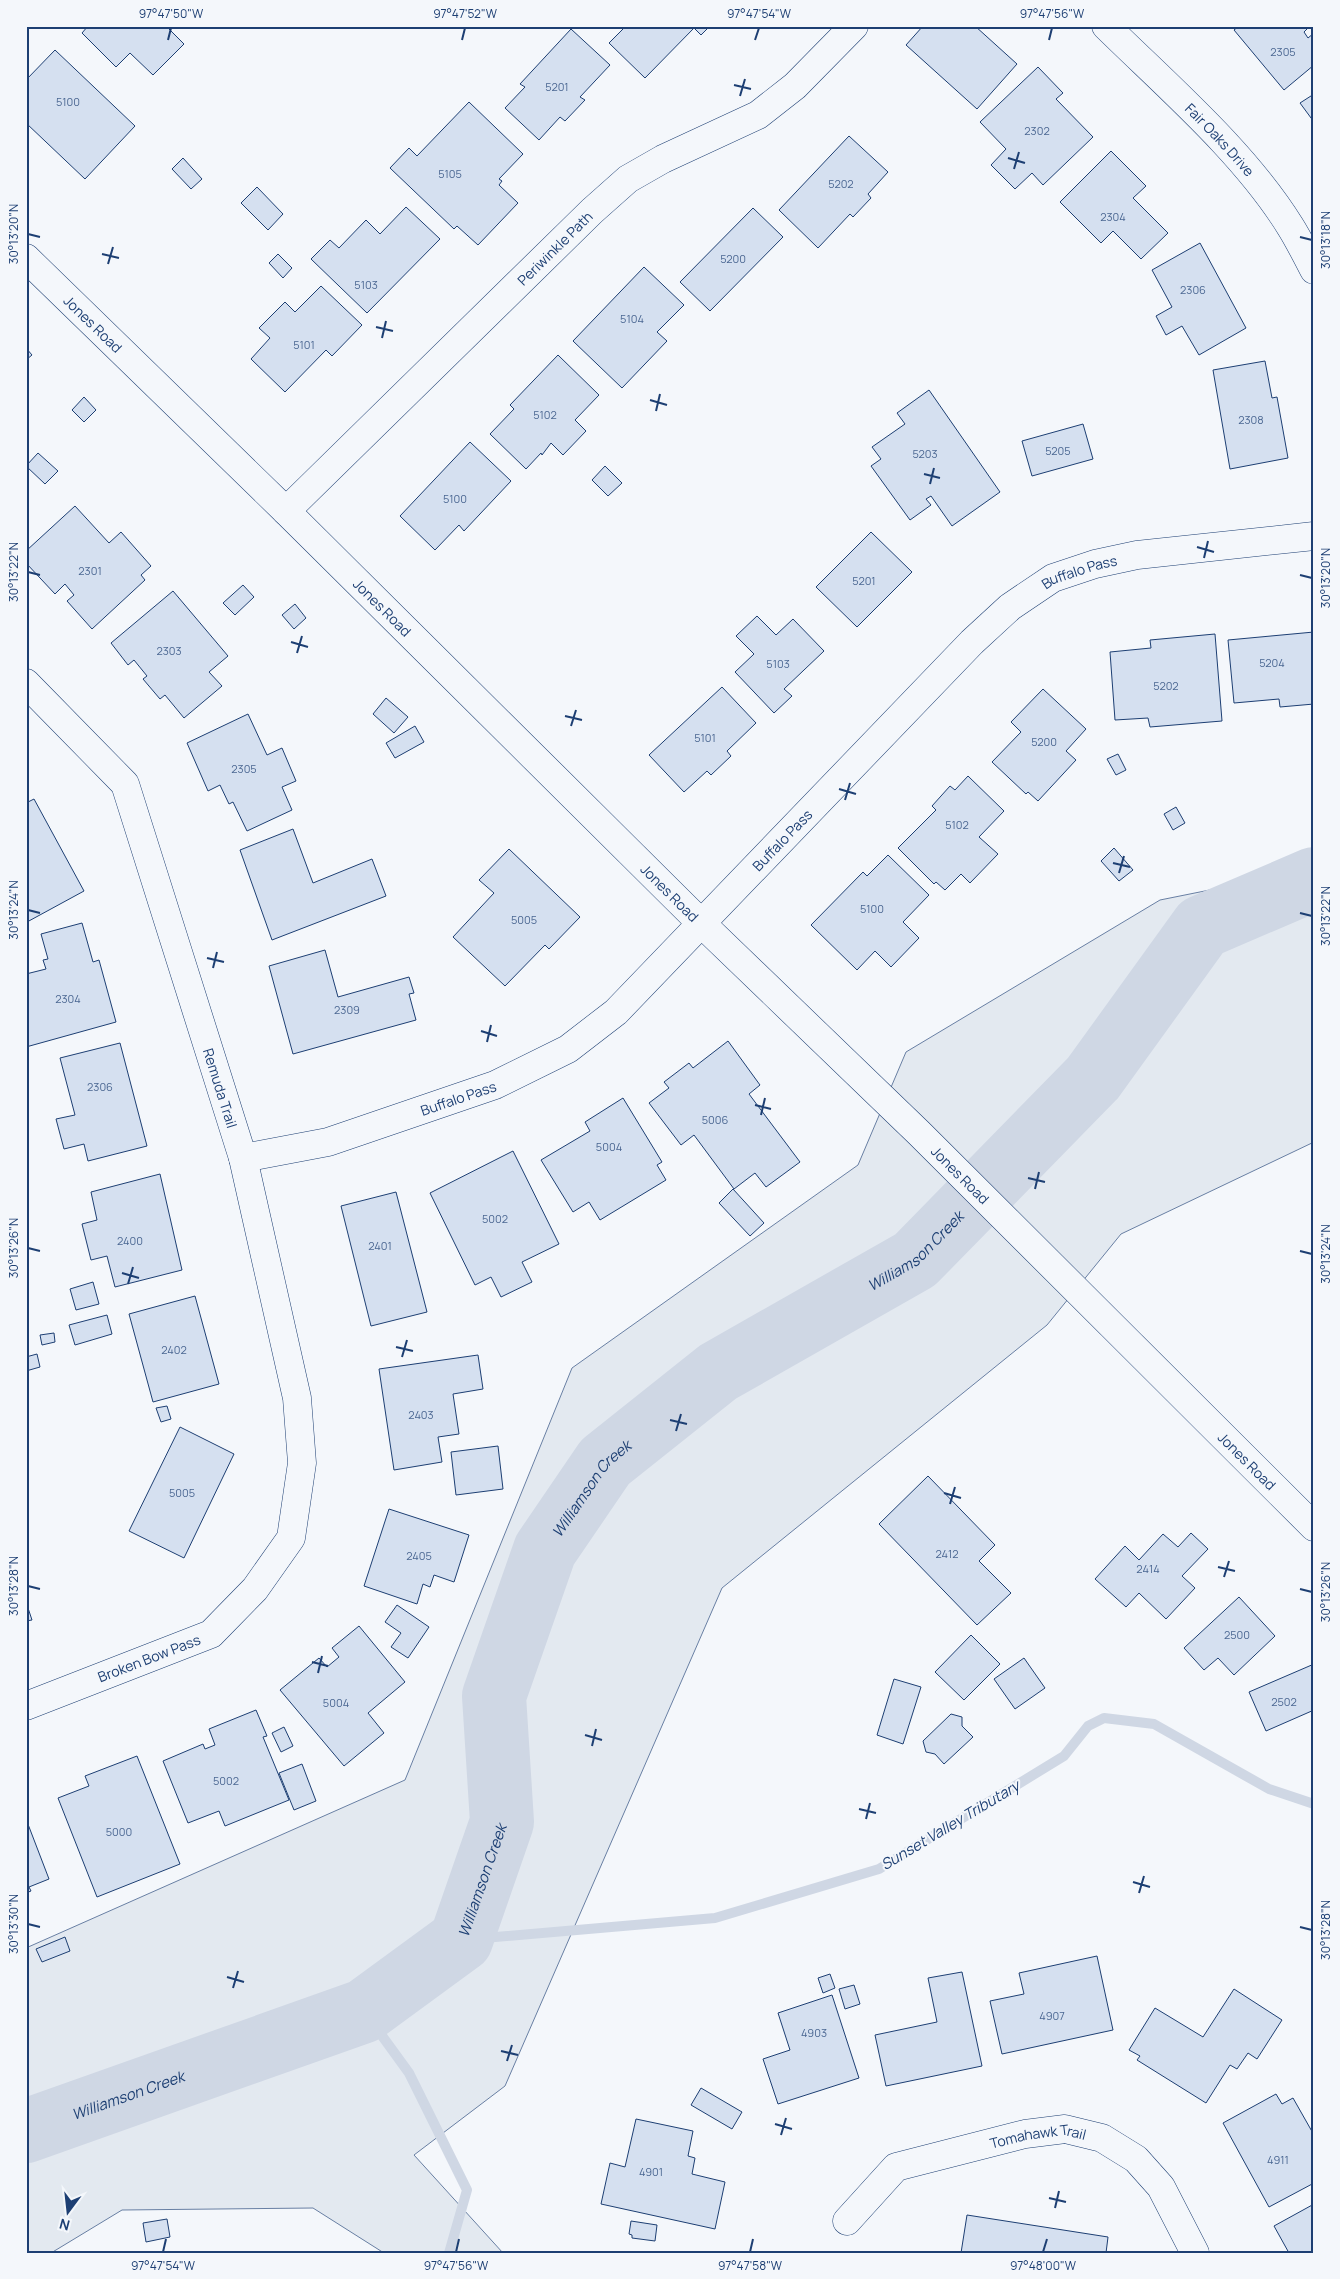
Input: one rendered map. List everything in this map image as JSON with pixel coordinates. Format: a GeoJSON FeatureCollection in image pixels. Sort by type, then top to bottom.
{"type":"FeatureCollection","features":[{"type":"Feature","properties":{"kind":"street","name":"Periwinkle Path"},"geometry":{"type":"LineString","coordinates":[[286,511],[585,218],[628,179],[663,159],[758,115],[796,86],[854,26]]}},
{"type":"Feature","properties":{"kind":"street","name":"Fair Oaks Drive"},"geometry":{"type":"LineString","coordinates":[[1106,26],[1202,121],[1244,166],[1289,225],[1314,270]]}},
{"type":"Feature","properties":{"kind":"street","name":"Jones Road"},"geometry":{"type":"LineString","coordinates":[[26,258],[286,511],[700,922],[919,1133],[1314,1527]]}},
{"type":"Feature","properties":{"kind":"street","name":"Buffalo Pass"},"geometry":{"type":"LineString","coordinates":[[244,1158],[328,1142],[494,1085],[568,1049],[616,1012],[700,922],[972,642],[1010,608],[1053,578],[1094,564],[1137,554],[1314,536]]}},
{"type":"Feature","properties":{"kind":"street","name":"Remuda Trail"},"geometry":{"type":"LineString","coordinates":[[26,683],[125,784],[244,1158],[297,1398],[302,1463],[291,1538]]}},
{"type":"Feature","properties":{"kind":"street","name":"Broken Bow Pass"},"geometry":{"type":"LineString","coordinates":[[26,1706],[211,1634],[256,1589],[291,1538]]}},
{"type":"Feature","properties":{"kind":"street","name":"Tomahawk Trail"},"geometry":{"type":"LineString","coordinates":[[847,2221],[896,2167],[1025,2134],[1065,2129],[1102,2138],[1136,2159],[1161,2188],[1195,2253]]}},
{"type":"Feature","properties":{"kind":"shaded area"},"geometry":{"type":"Polygon","coordinates":[[[1314,869],[1314,1142],[1121,1234],[1047,1325],[722,1588],[505,2086],[414,2155],[503,2253],[384,2253],[313,2208],[122,2210],[51,2253],[26,2253],[26,1948],[405,1780],[572,1368],[858,1165],[906,1052],[1160,900],[1314,869]]]}},
{"type":"Feature","properties":{"kind":"building"},"geometry":{"type":"Polygon","coordinates":[[[88,26],[166,26],[184,44],[153,75],[130,53],[116,67],[82,33],[88,26]]]}},
{"type":"Feature","properties":{"kind":"building"},"geometry":{"type":"Polygon","coordinates":[[[626,26],[710,26],[701,35],[694,28],[645,78],[609,43],[626,26]]]}},
{"type":"Feature","properties":{"kind":"building"},"geometry":{"type":"Polygon","coordinates":[[[923,26],[975,26],[1017,64],[977,109],[906,45],[923,26]]]}},
{"type":"Feature","properties":{"kind":"building"},"geometry":{"type":"Polygon","coordinates":[[[1239,26],[1310,26],[1304,32],[1308,38],[1314,33],[1314,65],[1284,90],[1234,30],[1239,26]]]}},
{"type":"Feature","properties":{"kind":"building"},"geometry":{"type":"Polygon","coordinates":[[[571,29],[610,65],[580,97],[585,100],[565,121],[560,117],[539,140],[505,108],[525,87],[520,84],[571,29]]]}},
{"type":"Feature","properties":{"kind":"building"},"geometry":{"type":"Polygon","coordinates":[[[55,50],[135,126],[85,179],[26,123],[26,80],[55,50]]]}},
{"type":"Feature","properties":{"kind":"building"},"geometry":{"type":"Polygon","coordinates":[[[1038,67],[1063,93],[1056,99],[1093,137],[1043,185],[1032,173],[1015,189],[991,165],[1006,149],[980,122],[1038,67]]]}},
{"type":"Feature","properties":{"kind":"building"},"geometry":{"type":"Polygon","coordinates":[[[1314,94],[1314,122],[1300,103],[1314,94]]]}},
{"type":"Feature","properties":{"kind":"building"},"geometry":{"type":"Polygon","coordinates":[[[469,102],[523,154],[499,179],[502,181],[499,185],[518,203],[478,245],[457,226],[454,229],[390,168],[409,148],[417,156],[469,102]]]}},
{"type":"Feature","properties":{"kind":"building"},"geometry":{"type":"Polygon","coordinates":[[[849,136],[888,172],[868,194],[871,198],[853,217],[850,214],[818,248],[779,210],[849,136]]]}},
{"type":"Feature","properties":{"kind":"building"},"geometry":{"type":"Polygon","coordinates":[[[1111,151],[1146,186],[1133,198],[1168,233],[1141,259],[1113,231],[1101,243],[1060,202],[1111,151]]]}},
{"type":"Feature","properties":{"kind":"building"},"geometry":{"type":"Polygon","coordinates":[[[183,158],[202,179],[191,189],[172,169],[183,158]]]}},
{"type":"Feature","properties":{"kind":"building"},"geometry":{"type":"Polygon","coordinates":[[[257,187],[283,214],[268,230],[241,203],[257,187]]]}},
{"type":"Feature","properties":{"kind":"building"},"geometry":{"type":"Polygon","coordinates":[[[406,207],[440,239],[367,313],[311,259],[330,240],[339,248],[366,220],[380,234],[406,207]]]}},
{"type":"Feature","properties":{"kind":"building"},"geometry":{"type":"Polygon","coordinates":[[[753,208],[783,237],[710,311],[680,282],[753,208]]]}},
{"type":"Feature","properties":{"kind":"building"},"geometry":{"type":"Polygon","coordinates":[[[1200,243],[1246,328],[1199,355],[1182,326],[1166,335],[1156,316],[1172,307],[1152,270],[1200,243]]]}},
{"type":"Feature","properties":{"kind":"building"},"geometry":{"type":"Polygon","coordinates":[[[278,254],[292,268],[283,278],[269,263],[278,254]]]}},
{"type":"Feature","properties":{"kind":"building"},"geometry":{"type":"Polygon","coordinates":[[[644,267],[684,305],[657,332],[667,341],[622,388],[573,341],[644,267]]]}},
{"type":"Feature","properties":{"kind":"building"},"geometry":{"type":"Polygon","coordinates":[[[321,286],[362,325],[332,356],[326,350],[285,392],[251,359],[270,338],[259,328],[285,302],[295,312],[321,286]]]}},
{"type":"Feature","properties":{"kind":"building"},"geometry":{"type":"Polygon","coordinates":[[[26,348],[32,355],[26,360],[26,348]]]}},
{"type":"Feature","properties":{"kind":"building"},"geometry":{"type":"Polygon","coordinates":[[[558,355],[599,395],[575,420],[586,431],[563,455],[551,443],[542,455],[541,453],[526,469],[490,434],[514,409],[510,405],[558,355]]]}},
{"type":"Feature","properties":{"kind":"building"},"geometry":{"type":"Polygon","coordinates":[[[1265,361],[1272,398],[1277,397],[1288,458],[1230,469],[1213,370],[1265,361]]]}},
{"type":"Feature","properties":{"kind":"building"},"geometry":{"type":"Polygon","coordinates":[[[929,390],[1000,492],[952,526],[931,496],[926,499],[931,505],[910,520],[871,466],[881,459],[872,447],[905,424],[897,413],[929,390]]]}},
{"type":"Feature","properties":{"kind":"building"},"geometry":{"type":"Polygon","coordinates":[[[84,397],[96,410],[84,422],[72,410],[84,397]]]}},
{"type":"Feature","properties":{"kind":"building"},"geometry":{"type":"Polygon","coordinates":[[[1083,424],[1093,459],[1032,476],[1022,441],[1083,424]]]}},
{"type":"Feature","properties":{"kind":"building"},"geometry":{"type":"Polygon","coordinates":[[[470,442],[511,481],[464,531],[459,525],[435,550],[400,516],[470,442]]]}},
{"type":"Feature","properties":{"kind":"building"},"geometry":{"type":"Polygon","coordinates":[[[38,453],[58,471],[45,484],[26,466],[38,453]]]}},
{"type":"Feature","properties":{"kind":"building"},"geometry":{"type":"Polygon","coordinates":[[[605,466],[622,483],[608,496],[592,480],[605,466]]]}},
{"type":"Feature","properties":{"kind":"building"},"geometry":{"type":"Polygon","coordinates":[[[75,506],[109,543],[121,532],[151,566],[141,575],[145,580],[92,629],[67,601],[74,595],[65,584],[55,594],[26,563],[26,551],[75,506]]]}},
{"type":"Feature","properties":{"kind":"building"},"geometry":{"type":"Polygon","coordinates":[[[871,532],[912,572],[857,627],[816,587],[871,532]]]}},
{"type":"Feature","properties":{"kind":"building"},"geometry":{"type":"Polygon","coordinates":[[[243,585],[254,597],[235,615],[223,603],[243,585]]]}},
{"type":"Feature","properties":{"kind":"building"},"geometry":{"type":"Polygon","coordinates":[[[173,591],[228,656],[209,672],[222,686],[184,718],[165,695],[160,699],[143,679],[147,676],[134,660],[128,665],[111,643],[173,591]]]}},
{"type":"Feature","properties":{"kind":"building"},"geometry":{"type":"Polygon","coordinates":[[[295,604],[306,618],[294,629],[282,615],[295,604]]]}},
{"type":"Feature","properties":{"kind":"building"},"geometry":{"type":"Polygon","coordinates":[[[757,616],[776,635],[793,619],[824,651],[784,689],[792,696],[774,713],[735,672],[754,654],[736,636],[757,616]]]}},
{"type":"Feature","properties":{"kind":"building"},"geometry":{"type":"Polygon","coordinates":[[[1314,632],[1314,704],[1280,707],[1279,699],[1234,703],[1228,640],[1314,632]]]}},
{"type":"Feature","properties":{"kind":"building"},"geometry":{"type":"Polygon","coordinates":[[[1215,634],[1222,721],[1150,727],[1148,718],[1115,720],[1110,652],[1151,648],[1150,640],[1215,634]]]}},
{"type":"Feature","properties":{"kind":"building"},"geometry":{"type":"Polygon","coordinates":[[[722,687],[756,723],[727,751],[731,756],[711,775],[707,771],[684,792],[649,755],[722,687]]]}},
{"type":"Feature","properties":{"kind":"building"},"geometry":{"type":"Polygon","coordinates":[[[1043,689],[1086,729],[1066,751],[1076,760],[1038,801],[1028,792],[1026,794],[992,762],[1021,732],[1011,722],[1043,689]]]}},
{"type":"Feature","properties":{"kind":"building"},"geometry":{"type":"Polygon","coordinates":[[[386,698],[408,717],[394,733],[373,714],[386,698]]]}},
{"type":"Feature","properties":{"kind":"building"},"geometry":{"type":"Polygon","coordinates":[[[248,714],[267,755],[282,748],[296,781],[282,787],[292,810],[247,831],[233,802],[229,804],[220,785],[208,791],[187,743],[248,714]]]}},
{"type":"Feature","properties":{"kind":"building"},"geometry":{"type":"Polygon","coordinates":[[[415,726],[424,742],[395,758],[386,743],[415,726]]]}},
{"type":"Feature","properties":{"kind":"building"},"geometry":{"type":"Polygon","coordinates":[[[1118,754],[1126,770],[1116,775],[1107,759],[1118,754]]]}},
{"type":"Feature","properties":{"kind":"building"},"geometry":{"type":"Polygon","coordinates":[[[968,776],[1004,811],[979,837],[998,854],[970,883],[961,874],[945,890],[936,882],[934,884],[898,848],[936,810],[932,806],[950,786],[955,790],[968,776]]]}},
{"type":"Feature","properties":{"kind":"building"},"geometry":{"type":"Polygon","coordinates":[[[34,799],[84,891],[27,922],[26,803],[34,799]]]}},
{"type":"Feature","properties":{"kind":"building"},"geometry":{"type":"Polygon","coordinates":[[[1176,807],[1185,823],[1173,830],[1164,814],[1176,807]]]}},
{"type":"Feature","properties":{"kind":"building"},"geometry":{"type":"Polygon","coordinates":[[[293,829],[313,883],[372,859],[386,896],[272,940],[240,850],[293,829]]]}},
{"type":"Feature","properties":{"kind":"building"},"geometry":{"type":"Polygon","coordinates":[[[1114,848],[1133,870],[1119,881],[1101,861],[1114,848]]]}},
{"type":"Feature","properties":{"kind":"building"},"geometry":{"type":"Polygon","coordinates":[[[509,849],[580,917],[549,949],[545,945],[505,986],[453,937],[494,893],[479,880],[509,849]]]}},
{"type":"Feature","properties":{"kind":"building"},"geometry":{"type":"Polygon","coordinates":[[[888,855],[929,895],[903,922],[919,938],[891,967],[875,951],[857,970],[811,925],[863,872],[867,876],[888,855]]]}},
{"type":"Feature","properties":{"kind":"building"},"geometry":{"type":"Polygon","coordinates":[[[82,923],[93,962],[99,960],[116,1022],[26,1047],[26,974],[46,969],[43,960],[48,959],[41,934],[82,923]]]}},
{"type":"Feature","properties":{"kind":"building"},"geometry":{"type":"Polygon","coordinates":[[[325,950],[338,997],[409,977],[414,993],[409,994],[416,1020],[293,1054],[269,966],[325,950]]]}},
{"type":"Feature","properties":{"kind":"building"},"geometry":{"type":"Polygon","coordinates":[[[728,1041],[760,1085],[749,1094],[800,1162],[766,1187],[755,1173],[734,1189],[694,1135],[681,1145],[649,1103],[669,1088],[664,1082],[689,1063],[693,1068],[728,1041]]]}},
{"type":"Feature","properties":{"kind":"building"},"geometry":{"type":"Polygon","coordinates":[[[120,1043],[147,1146],[88,1161],[84,1144],[64,1149],[56,1119],[75,1115],[60,1058],[120,1043]]]}},
{"type":"Feature","properties":{"kind":"building"},"geometry":{"type":"Polygon","coordinates":[[[623,1098],[662,1162],[657,1165],[666,1180],[600,1220],[589,1202],[573,1212],[541,1160],[590,1131],[585,1122],[623,1098]]]}},
{"type":"Feature","properties":{"kind":"building"},"geometry":{"type":"Polygon","coordinates":[[[513,1151],[559,1244],[522,1262],[532,1282],[501,1297],[491,1277],[475,1285],[430,1193],[513,1151]]]}},
{"type":"Feature","properties":{"kind":"building"},"geometry":{"type":"Polygon","coordinates":[[[160,1174],[182,1270],[115,1287],[107,1256],[91,1260],[82,1224],[97,1220],[91,1192],[160,1174]]]}},
{"type":"Feature","properties":{"kind":"building"},"geometry":{"type":"Polygon","coordinates":[[[733,1189],[764,1223],[750,1236],[719,1203],[733,1189]]]}},
{"type":"Feature","properties":{"kind":"building"},"geometry":{"type":"Polygon","coordinates":[[[396,1192],[427,1312],[371,1326],[341,1206],[396,1192]]]}},
{"type":"Feature","properties":{"kind":"building"},"geometry":{"type":"Polygon","coordinates":[[[93,1282],[99,1304],[76,1310],[70,1289],[93,1282]]]}},
{"type":"Feature","properties":{"kind":"building"},"geometry":{"type":"Polygon","coordinates":[[[195,1296],[219,1384],[153,1402],[129,1314],[195,1296]]]}},
{"type":"Feature","properties":{"kind":"building"},"geometry":{"type":"Polygon","coordinates":[[[107,1315],[112,1334],[75,1345],[69,1325],[107,1315]]]}},
{"type":"Feature","properties":{"kind":"building"},"geometry":{"type":"Polygon","coordinates":[[[54,1333],[55,1342],[42,1345],[40,1335],[54,1333]]]}},
{"type":"Feature","properties":{"kind":"building"},"geometry":{"type":"Polygon","coordinates":[[[37,1354],[40,1367],[26,1371],[26,1357],[37,1354]]]}},
{"type":"Feature","properties":{"kind":"building"},"geometry":{"type":"Polygon","coordinates":[[[478,1355],[483,1389],[453,1394],[459,1434],[438,1437],[442,1462],[394,1470],[379,1369],[478,1355]]]}},
{"type":"Feature","properties":{"kind":"building"},"geometry":{"type":"Polygon","coordinates":[[[167,1406],[171,1419],[161,1422],[156,1408],[167,1406]]]}},
{"type":"Feature","properties":{"kind":"building"},"geometry":{"type":"Polygon","coordinates":[[[180,1427],[234,1454],[184,1558],[129,1531],[180,1427]]]}},
{"type":"Feature","properties":{"kind":"building"},"geometry":{"type":"Polygon","coordinates":[[[498,1446],[503,1489],[456,1495],[451,1452],[498,1446]]]}},
{"type":"Feature","properties":{"kind":"building"},"geometry":{"type":"Polygon","coordinates":[[[928,1476],[995,1545],[979,1561],[1011,1593],[977,1625],[879,1524],[928,1476]]]}},
{"type":"Feature","properties":{"kind":"building"},"geometry":{"type":"Polygon","coordinates":[[[389,1509],[469,1535],[454,1582],[434,1575],[430,1587],[423,1584],[417,1604],[364,1586],[389,1509]]]}},
{"type":"Feature","properties":{"kind":"building"},"geometry":{"type":"Polygon","coordinates":[[[1191,1533],[1208,1549],[1182,1576],[1195,1588],[1166,1619],[1139,1593],[1126,1607],[1095,1579],[1125,1546],[1139,1560],[1163,1534],[1178,1547],[1191,1533]]]}},
{"type":"Feature","properties":{"kind":"building"},"geometry":{"type":"Polygon","coordinates":[[[1239,1597],[1275,1636],[1234,1675],[1218,1658],[1204,1670],[1184,1648],[1239,1597]]]}},
{"type":"Feature","properties":{"kind":"building"},"geometry":{"type":"Polygon","coordinates":[[[26,1602],[32,1620],[26,1621],[26,1602]]]}},
{"type":"Feature","properties":{"kind":"building"},"geometry":{"type":"Polygon","coordinates":[[[397,1605],[429,1627],[408,1658],[391,1647],[401,1633],[385,1622],[397,1605]]]}},
{"type":"Feature","properties":{"kind":"building"},"geometry":{"type":"Polygon","coordinates":[[[359,1626],[405,1682],[368,1713],[384,1733],[344,1766],[280,1690],[319,1658],[327,1667],[339,1657],[332,1648],[359,1626]]]}},
{"type":"Feature","properties":{"kind":"building"},"geometry":{"type":"Polygon","coordinates":[[[971,1635],[1000,1664],[964,1700],[935,1672],[971,1635]]]}},
{"type":"Feature","properties":{"kind":"building"},"geometry":{"type":"Polygon","coordinates":[[[1024,1658],[1045,1688],[1015,1709],[994,1679],[1024,1658]]]}},
{"type":"Feature","properties":{"kind":"building"},"geometry":{"type":"Polygon","coordinates":[[[1314,1664],[1314,1710],[1266,1731],[1249,1692],[1314,1664]]]}},
{"type":"Feature","properties":{"kind":"building"},"geometry":{"type":"Polygon","coordinates":[[[894,1679],[921,1687],[903,1744],[877,1735],[894,1679]]]}},
{"type":"Feature","properties":{"kind":"building"},"geometry":{"type":"Polygon","coordinates":[[[256,1710],[267,1736],[263,1737],[289,1800],[225,1826],[219,1811],[188,1823],[163,1761],[203,1744],[205,1749],[215,1745],[209,1729],[256,1710]]]}},
{"type":"Feature","properties":{"kind":"building"},"geometry":{"type":"Polygon","coordinates":[[[951,1714],[962,1717],[962,1726],[973,1737],[944,1764],[935,1754],[926,1752],[923,1741],[951,1714]]]}},
{"type":"Feature","properties":{"kind":"building"},"geometry":{"type":"Polygon","coordinates":[[[284,1727],[293,1746],[281,1752],[272,1733],[284,1727]]]}},
{"type":"Feature","properties":{"kind":"building"},"geometry":{"type":"Polygon","coordinates":[[[137,1756],[180,1864],[97,1897],[58,1798],[89,1786],[85,1776],[137,1756]]]}},
{"type":"Feature","properties":{"kind":"building"},"geometry":{"type":"Polygon","coordinates":[[[302,1764],[316,1801],[294,1810],[279,1773],[302,1764]]]}},
{"type":"Feature","properties":{"kind":"building"},"geometry":{"type":"Polygon","coordinates":[[[26,1819],[49,1879],[29,1887],[31,1891],[26,1893],[26,1819]]]}},
{"type":"Feature","properties":{"kind":"building"},"geometry":{"type":"Polygon","coordinates":[[[65,1937],[70,1951],[42,1962],[36,1949],[65,1937]]]}},
{"type":"Feature","properties":{"kind":"building"},"geometry":{"type":"Polygon","coordinates":[[[1097,1956],[1113,2030],[1002,2054],[990,2001],[1024,1994],[1019,1973],[1097,1956]]]}},
{"type":"Feature","properties":{"kind":"building"},"geometry":{"type":"Polygon","coordinates":[[[962,1972],[982,2066],[886,2086],[875,2035],[937,2022],[928,1978],[962,1972]]]}},
{"type":"Feature","properties":{"kind":"building"},"geometry":{"type":"Polygon","coordinates":[[[830,1974],[835,1988],[823,1993],[818,1978],[830,1974]]]}},
{"type":"Feature","properties":{"kind":"building"},"geometry":{"type":"Polygon","coordinates":[[[854,1985],[860,2004],[845,2009],[839,1989],[854,1985]]]}},
{"type":"Feature","properties":{"kind":"building"},"geometry":{"type":"Polygon","coordinates":[[[1234,1989],[1282,2020],[1257,2059],[1248,2053],[1237,2069],[1230,2065],[1206,2103],[1137,2060],[1140,2056],[1129,2050],[1155,2008],[1203,2037],[1234,1989]]]}},
{"type":"Feature","properties":{"kind":"building"},"geometry":{"type":"Polygon","coordinates":[[[832,1995],[859,2078],[778,2104],[763,2059],[790,2050],[778,2013],[832,1995]]]}},
{"type":"Feature","properties":{"kind":"building"},"geometry":{"type":"Polygon","coordinates":[[[701,2088],[742,2112],[732,2129],[691,2105],[701,2088]]]}},
{"type":"Feature","properties":{"kind":"building"},"geometry":{"type":"Polygon","coordinates":[[[1276,2094],[1282,2104],[1293,2098],[1314,2135],[1314,2183],[1269,2207],[1223,2123],[1276,2094]]]}},
{"type":"Feature","properties":{"kind":"building"},"geometry":{"type":"Polygon","coordinates":[[[636,2119],[693,2131],[688,2156],[695,2158],[692,2174],[725,2182],[715,2229],[601,2204],[610,2163],[625,2167],[636,2119]]]}},
{"type":"Feature","properties":{"kind":"building"},"geometry":{"type":"Polygon","coordinates":[[[1314,2204],[1314,2253],[1289,2253],[1274,2226],[1314,2204]]]}},
{"type":"Feature","properties":{"kind":"building"},"geometry":{"type":"Polygon","coordinates":[[[967,2215],[1108,2237],[1106,2253],[961,2253],[967,2215]]]}},
{"type":"Feature","properties":{"kind":"building"},"geometry":{"type":"Polygon","coordinates":[[[167,2219],[170,2237],[146,2242],[143,2223],[167,2219]]]}},
{"type":"Feature","properties":{"kind":"building"},"geometry":{"type":"Polygon","coordinates":[[[631,2221],[657,2225],[655,2241],[632,2238],[632,2235],[629,2234],[631,2221]]]}},
{"type":"Feature","properties":{"kind":"waterway","name":"Williamson Creek"},"geometry":{"type":"LineString","coordinates":[[26,2131],[364,2011],[461,1940],[502,1822],[494,1696],[545,1550],[605,1462],[718,1372],[915,1260],[1093,1078],[1202,927],[1314,879]]}},
{"type":"Feature","properties":{"kind":"waterway","name":"Sunset Valley Tributary"},"geometry":{"type":"LineString","coordinates":[[461,1940],[715,1918],[879,1869],[1064,1756],[1088,1726],[1104,1718],[1154,1724],[1269,1789],[1314,1804]]}},
{"type":"Feature","properties":{"kind":"waterway"},"geometry":{"type":"LineString","coordinates":[[364,2011],[409,2073],[467,2190],[449,2253]]}}]}
